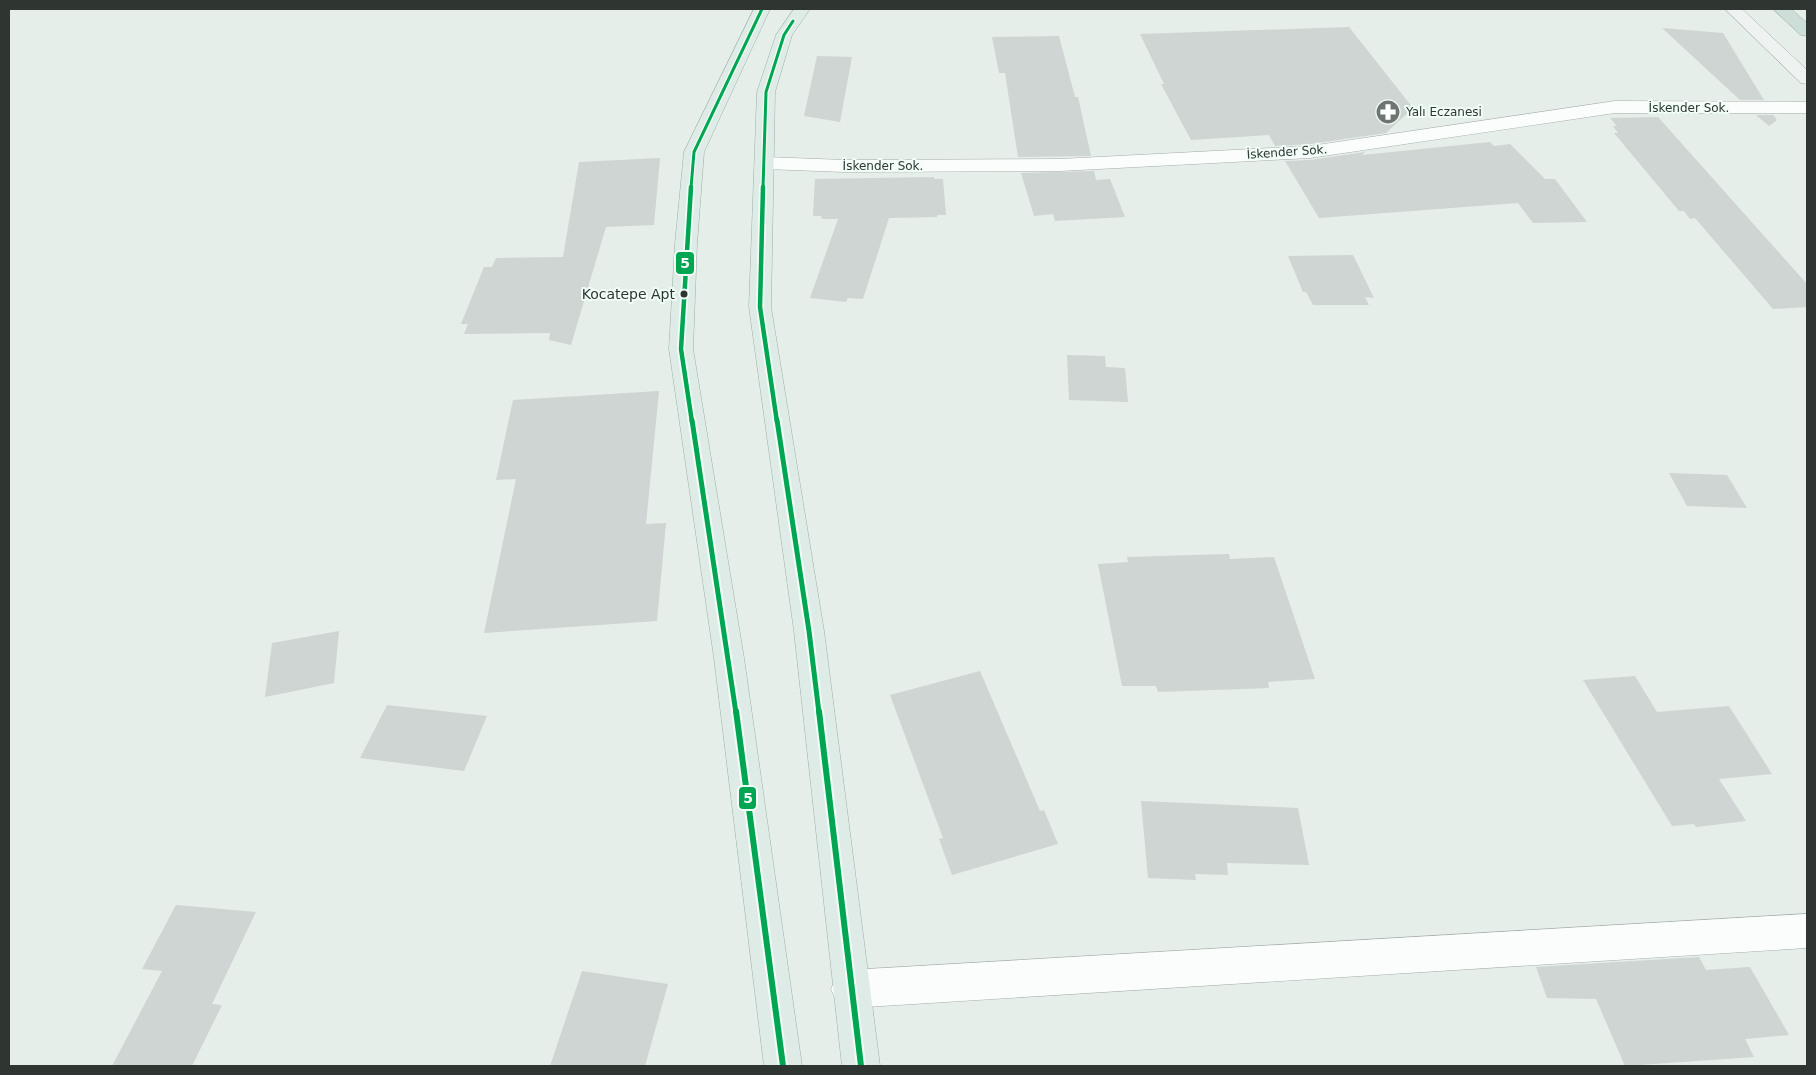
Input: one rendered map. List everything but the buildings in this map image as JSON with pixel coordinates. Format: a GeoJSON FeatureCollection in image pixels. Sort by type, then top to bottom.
{"type":"FeatureCollection","features":[{"type":"Feature","properties":{"kind":"highway"},"geometry":{"type":"LineString","coordinates":[[1780,9],[1807,31]]}},
{"type":"Feature","properties":{"kind":"main road"},"geometry":{"type":"LineString","coordinates":[[762,9],[694,152],[686,244],[681,349],[729,658],[783,1066]]}},
{"type":"Feature","properties":{"kind":"main road"},"geometry":{"type":"LineString","coordinates":[[802,9],[784,35],[766,92],[760,306],[809,632],[850,989],[861,1066]]}},
{"type":"Feature","properties":{"kind":"main road"},"geometry":{"type":"LineString","coordinates":[[1733,9],[1807,79]]}},
{"type":"Feature","properties":{"kind":"street","name":"İskender Sok."},"geometry":{"type":"LineString","coordinates":[[765,164],[845,166],[1060,165],[1310,152],[1615,107],[1807,108]]}},
{"type":"Feature","properties":{"kind":"street"},"geometry":{"type":"LineString","coordinates":[[850,989],[1807,931]]}},
{"type":"Feature","properties":{"kind":"transit line","name":"5"},"geometry":{"type":"LineString","coordinates":[[762,9],[694,152],[686,244],[681,349],[729,658],[783,1066]]}},
{"type":"Feature","properties":{"kind":"transit line","name":"5"},"geometry":{"type":"LineString","coordinates":[[793,21],[784,35],[766,92],[760,307],[809,631],[861,1066]]}},
{"type":"Feature","properties":{"kind":"place","name":"Yalı Eczanesi"},"geometry":{"type":"Point","coordinates":[1388,112]}},
{"type":"Feature","properties":{"kind":"place","name":"Kocatepe Apt"},"geometry":{"type":"Point","coordinates":[684,294]}}]}
